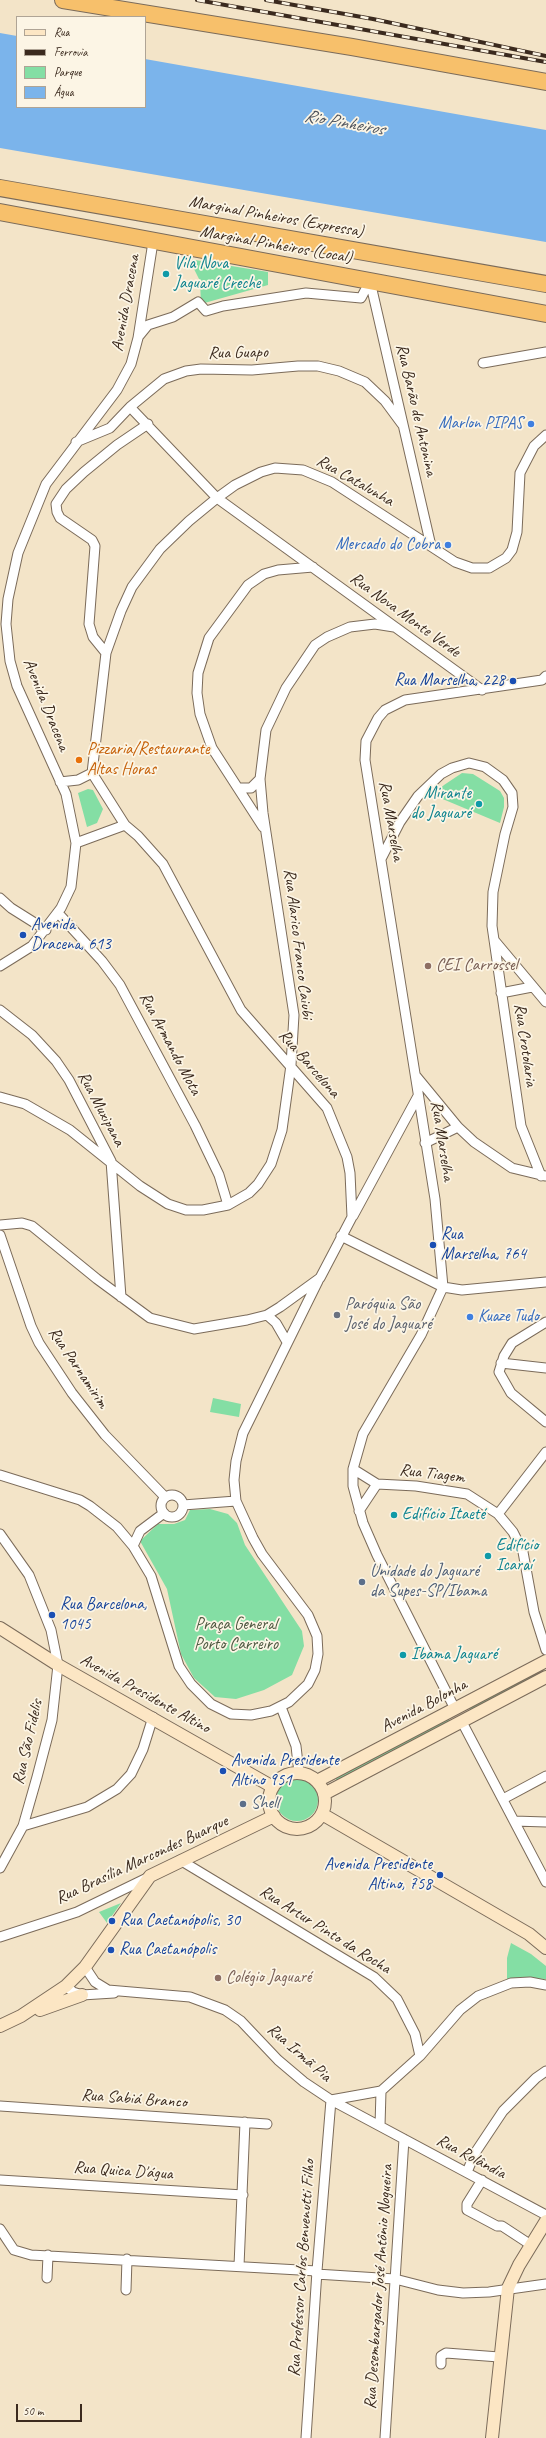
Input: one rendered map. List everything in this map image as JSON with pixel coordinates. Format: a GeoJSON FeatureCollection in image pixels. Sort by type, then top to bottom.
{"type":"FeatureCollection","features":[{"type":"Feature","properties":{"kind":"highway"},"geometry":{"type":"LineString","coordinates":[[62,0],[352,47],[546,82]]}},
{"type":"Feature","properties":{"kind":"highway","name":"Marginal Pinheiros (Expressa)"},"geometry":{"type":"LineString","coordinates":[[0,188],[546,284]]}},
{"type":"Feature","properties":{"kind":"highway","name":"Marginal Pinheiros (Local)"},"geometry":{"type":"LineString","coordinates":[[0,212],[153,242],[546,314]]}},
{"type":"Feature","properties":{"kind":"main road"},"geometry":{"type":"LineString","coordinates":[[0,221],[21,216]]}},
{"type":"Feature","properties":{"kind":"main road","name":"Avenida Presidente Altino"},"geometry":{"type":"LineString","coordinates":[[0,1628],[58,1665],[153,1717],[273,1787]]}},
{"type":"Feature","properties":{"kind":"main road","name":"Avenida Bolonha"},"geometry":{"type":"LineString","coordinates":[[317,1781],[546,1661]]}},
{"type":"Feature","properties":{"kind":"main road","name":"Avenida Bolonha"},"geometry":{"type":"LineString","coordinates":[[324,1794],[546,1677]]}},
{"type":"Feature","properties":{"kind":"main road"},"geometry":{"type":"LineString","coordinates":[[299,1773],[309,1776],[317,1781],[324,1794],[325,1801],[322,1814],[310,1826],[298,1829],[282,1824],[274,1816],[270,1802],[273,1787],[284,1777],[299,1773]]}},
{"type":"Feature","properties":{"kind":"main road"},"geometry":{"type":"LineString","coordinates":[[322,1814],[529,1934],[546,1948]]}},
{"type":"Feature","properties":{"kind":"main road","name":"Rua Brasília Marcondes Buarque"},"geometry":{"type":"LineString","coordinates":[[150,1876],[180,1860],[274,1816]]}},
{"type":"Feature","properties":{"kind":"main road"},"geometry":{"type":"LineString","coordinates":[[22,2016],[66,1986],[85,1967],[150,1876]]}},
{"type":"Feature","properties":{"kind":"main road"},"geometry":{"type":"LineString","coordinates":[[0,2026],[22,2016],[82,1995]]}},
{"type":"Feature","properties":{"kind":"main road"},"geometry":{"type":"LineString","coordinates":[[492,2438],[499,2357],[508,2288],[531,2245],[546,2221]]}},
{"type":"Feature","properties":{"kind":"street","name":"Avenida Dracena"},"geometry":{"type":"LineString","coordinates":[[0,966],[32,946],[58,913],[70,887],[76,844],[73,821],[60,782],[18,686],[10,661],[6,624],[8,599],[18,553],[29,520],[46,484],[123,380],[131,364],[138,338],[153,242]]}},
{"type":"Feature","properties":{"kind":"street"},"geometry":{"type":"LineString","coordinates":[[138,338],[148,325],[173,317],[198,302],[206,311],[224,306],[306,293],[360,298],[370,281]]}},
{"type":"Feature","properties":{"kind":"street","name":"Rua Barão de Antonina"},"geometry":{"type":"LineString","coordinates":[[370,281],[431,546]]}},
{"type":"Feature","properties":{"kind":"street"},"geometry":{"type":"LineString","coordinates":[[482,363],[546,352]]}},
{"type":"Feature","properties":{"kind":"street","name":"Rua Guapo"},"geometry":{"type":"LineString","coordinates":[[76,442],[110,428],[130,407],[164,379],[186,371],[318,366],[339,371],[365,382],[402,424]]}},
{"type":"Feature","properties":{"kind":"street","name":"Rua Nova Monte Verde"},"geometry":{"type":"LineString","coordinates":[[130,407],[148,424],[217,498],[482,690]]}},
{"type":"Feature","properties":{"kind":"street"},"geometry":{"type":"LineString","coordinates":[[106,654],[93,637],[89,624],[95,546],[92,540],[60,518],[56,512],[56,504],[66,489],[84,472],[117,445],[148,424]]}},
{"type":"Feature","properties":{"kind":"street","name":"Rua Catalunha"},"geometry":{"type":"LineString","coordinates":[[92,773],[106,654],[121,611],[144,569],[169,540],[217,498],[235,485],[260,472],[283,468],[303,470],[332,482],[455,562],[472,568],[489,568],[506,558],[518,532],[520,473],[534,446],[546,435]]}},
{"type":"Feature","properties":{"kind":"street"},"geometry":{"type":"LineString","coordinates":[[267,835],[253,809],[221,766],[203,725],[197,693],[198,673],[204,650],[214,630],[241,592],[254,579],[278,570],[313,567]]}},
{"type":"Feature","properties":{"kind":"street","name":"Rua Alarico Franco Caiubi"},"geometry":{"type":"LineString","coordinates":[[0,1097],[25,1104],[70,1130],[140,1186],[168,1204],[192,1210],[203,1210],[228,1205],[249,1193],[258,1184],[271,1164],[282,1130],[291,1065],[294,1015],[260,779],[264,740],[272,716],[294,675],[313,648],[327,637],[350,628],[375,624],[394,627]]}},
{"type":"Feature","properties":{"kind":"street","name":"Rua Marselha"},"geometry":{"type":"LineString","coordinates":[[443,1287],[435,1199],[364,760],[366,741],[371,728],[385,710],[405,700],[482,690],[545,679]]}},
{"type":"Feature","properties":{"kind":"street","name":"Rua Crotolaria"},"geometry":{"type":"LineString","coordinates":[[381,859],[400,822],[418,796],[441,774],[464,764],[476,764],[493,772],[508,786],[513,799],[511,818],[504,834],[492,892],[492,926],[521,1126],[544,1176]]}},
{"type":"Feature","properties":{"kind":"street"},"geometry":{"type":"LineString","coordinates":[[60,782],[78,780],[92,773]]}},
{"type":"Feature","properties":{"kind":"street","name":"Rua Barcelona"},"geometry":{"type":"LineString","coordinates":[[92,773],[125,824],[163,864],[242,1010],[257,1030],[291,1065],[327,1108],[336,1127],[350,1173],[352,1217]]}},
{"type":"Feature","properties":{"kind":"street"},"geometry":{"type":"LineString","coordinates":[[238,788],[250,788],[260,779]]}},
{"type":"Feature","properties":{"kind":"street"},"geometry":{"type":"LineString","coordinates":[[76,844],[125,824]]}},
{"type":"Feature","properties":{"kind":"street"},"geometry":{"type":"LineString","coordinates":[[0,898],[11,908],[46,930]]}},
{"type":"Feature","properties":{"kind":"street","name":"Rua Armando Mota"},"geometry":{"type":"LineString","coordinates":[[58,913],[102,961],[120,985],[195,1125],[219,1175],[228,1205]]}},
{"type":"Feature","properties":{"kind":"street"},"geometry":{"type":"LineString","coordinates":[[494,940],[546,1002]]}},
{"type":"Feature","properties":{"kind":"street"},"geometry":{"type":"LineString","coordinates":[[501,993],[532,987]]}},
{"type":"Feature","properties":{"kind":"street","name":"Rua Muxipana"},"geometry":{"type":"LineString","coordinates":[[0,1010],[25,1028],[56,1061],[75,1092],[111,1162],[121,1297]]}},
{"type":"Feature","properties":{"kind":"street"},"geometry":{"type":"LineString","coordinates":[[416,1076],[458,1127],[474,1142],[512,1168],[544,1176]]}},
{"type":"Feature","properties":{"kind":"street"},"geometry":{"type":"LineString","coordinates":[[0,1475],[67,1495],[90,1506],[117,1527],[134,1546],[151,1576],[174,1653],[191,1684],[211,1704],[231,1714],[251,1715],[281,1707],[299,1694],[312,1677],[318,1654],[317,1636],[308,1615],[262,1554],[236,1500],[234,1480],[240,1442],[287,1342],[341,1236],[418,1096]]}},
{"type":"Feature","properties":{"kind":"street"},"geometry":{"type":"LineString","coordinates":[[425,1143],[458,1127]]}},
{"type":"Feature","properties":{"kind":"street"},"geometry":{"type":"LineString","coordinates":[[0,1225],[22,1223],[32,1226],[121,1297],[150,1318],[194,1329],[230,1325],[267,1315],[320,1278]]}},
{"type":"Feature","properties":{"kind":"street","name":"Rua Parnamirim"},"geometry":{"type":"LineString","coordinates":[[0,1235],[31,1326],[43,1349],[72,1394],[105,1435],[165,1497]]}},
{"type":"Feature","properties":{"kind":"street"},"geometry":{"type":"LineString","coordinates":[[341,1236],[443,1287],[462,1290],[546,1282]]}},
{"type":"Feature","properties":{"kind":"street"},"geometry":{"type":"LineString","coordinates":[[443,1287],[420,1336],[363,1434],[353,1469],[353,1486],[359,1511],[377,1555],[455,1709]]}},
{"type":"Feature","properties":{"kind":"street"},"geometry":{"type":"LineString","coordinates":[[267,1315],[276,1323],[287,1342]]}},
{"type":"Feature","properties":{"kind":"street"},"geometry":{"type":"LineString","coordinates":[[546,1322],[512,1343],[501,1363],[500,1377],[511,1393],[546,1422]]}},
{"type":"Feature","properties":{"kind":"street"},"geometry":{"type":"LineString","coordinates":[[501,1363],[546,1368]]}},
{"type":"Feature","properties":{"kind":"street"},"geometry":{"type":"LineString","coordinates":[[498,1514],[546,1452]]}},
{"type":"Feature","properties":{"kind":"street","name":"Rua Tiagem"},"geometry":{"type":"LineString","coordinates":[[353,1469],[377,1484],[455,1490],[479,1499],[498,1514],[513,1532],[523,1552],[534,1612],[546,1650]]}},
{"type":"Feature","properties":{"kind":"street","name":"Rua Tiagem"},"geometry":{"type":"LineString","coordinates":[[359,1511],[377,1484]]}},
{"type":"Feature","properties":{"kind":"street"},"geometry":{"type":"LineString","coordinates":[[164,1513],[161,1505],[165,1497],[176,1496],[183,1505]]}},
{"type":"Feature","properties":{"kind":"street"},"geometry":{"type":"LineString","coordinates":[[183,1505],[236,1500]]}},
{"type":"Feature","properties":{"kind":"street"},"geometry":{"type":"LineString","coordinates":[[164,1513],[175,1516],[182,1510],[183,1505]]}},
{"type":"Feature","properties":{"kind":"street"},"geometry":{"type":"LineString","coordinates":[[134,1546],[140,1531],[164,1513]]}},
{"type":"Feature","properties":{"kind":"street"},"geometry":{"type":"LineString","coordinates":[[0,1534],[29,1575],[51,1630],[58,1665]]}},
{"type":"Feature","properties":{"kind":"street","name":"Rua São Fidelis"},"geometry":{"type":"LineString","coordinates":[[0,1868],[23,1826],[52,1720],[58,1665]]}},
{"type":"Feature","properties":{"kind":"street"},"geometry":{"type":"LineString","coordinates":[[281,1707],[296,1746],[299,1773]]}},
{"type":"Feature","properties":{"kind":"street"},"geometry":{"type":"LineString","coordinates":[[23,1826],[87,1807],[117,1789],[131,1774],[143,1749],[153,1717]]}},
{"type":"Feature","properties":{"kind":"street"},"geometry":{"type":"LineString","coordinates":[[462,1722],[546,1882]]}},
{"type":"Feature","properties":{"kind":"street"},"geometry":{"type":"LineString","coordinates":[[503,1799],[546,1776]]}},
{"type":"Feature","properties":{"kind":"street"},"geometry":{"type":"LineString","coordinates":[[514,1821],[546,1822]]}},
{"type":"Feature","properties":{"kind":"street","name":"Rua Artur Pinto da Rocha"},"geometry":{"type":"LineString","coordinates":[[180,1860],[374,1977],[397,1999],[415,2034],[420,2056]]}},
{"type":"Feature","properties":{"kind":"street","name":"Rua Brasília Marcondes Buarque"},"geometry":{"type":"LineString","coordinates":[[0,1937],[77,1912],[150,1876]]}},
{"type":"Feature","properties":{"kind":"street","name":"Rua Irmã Pia"},"geometry":{"type":"LineString","coordinates":[[85,1967],[101,1987],[119,1992]]}},
{"type":"Feature","properties":{"kind":"street"},"geometry":{"type":"LineString","coordinates":[[380,2126],[381,2091],[420,2056],[456,2014],[478,1996],[511,1983],[530,1982],[546,1985]]}},
{"type":"Feature","properties":{"kind":"street"},"geometry":{"type":"LineString","coordinates":[[66,1986],[73,1992],[82,1995]]}},
{"type":"Feature","properties":{"kind":"street","name":"Rua Irmã Pia"},"geometry":{"type":"LineString","coordinates":[[82,1995],[119,1992],[190,1997],[225,2010],[241,2021],[278,2060],[299,2078],[331,2100],[381,2091]]}},
{"type":"Feature","properties":{"kind":"street"},"geometry":{"type":"LineString","coordinates":[[467,2172],[475,2152],[503,2111],[546,2070]]}},
{"type":"Feature","properties":{"kind":"street","name":"Rua Rolândia"},"geometry":{"type":"LineString","coordinates":[[331,2100],[482,2180],[546,2216]]}},
{"type":"Feature","properties":{"kind":"street","name":"Rua Professor Carlos Benvenutti Filho"},"geometry":{"type":"LineString","coordinates":[[306,2438],[316,2272],[331,2100]]}},
{"type":"Feature","properties":{"kind":"street","name":"Rua Sabiá Branco"},"geometry":{"type":"LineString","coordinates":[[0,2106],[267,2124]]}},
{"type":"Feature","properties":{"kind":"street"},"geometry":{"type":"LineString","coordinates":[[239,2266],[245,2122]]}},
{"type":"Feature","properties":{"kind":"street","name":"Rua Desembargador José Antônio Nogueira"},"geometry":{"type":"LineString","coordinates":[[385,2438],[404,2139]]}},
{"type":"Feature","properties":{"kind":"street","name":"Rua Quica D'água"},"geometry":{"type":"LineString","coordinates":[[0,2180],[243,2195]]}},
{"type":"Feature","properties":{"kind":"street"},"geometry":{"type":"LineString","coordinates":[[482,2180],[467,2204],[467,2210],[497,2226],[502,2226],[531,2245]]}},
{"type":"Feature","properties":{"kind":"street"},"geometry":{"type":"LineString","coordinates":[[0,2229],[14,2250],[20,2253],[239,2266],[396,2279],[450,2292],[489,2292],[508,2288],[546,2284]]}},
{"type":"Feature","properties":{"kind":"street"},"geometry":{"type":"LineString","coordinates":[[47,2278],[48,2255]]}},
{"type":"Feature","properties":{"kind":"street"},"geometry":{"type":"LineString","coordinates":[[126,2290],[127,2259]]}},
{"type":"Feature","properties":{"kind":"street"},"geometry":{"type":"LineString","coordinates":[[441,2364],[441,2356],[446,2353],[499,2357]]}},
{"type":"Feature","properties":{"kind":"green space"},"geometry":{"type":"Polygon","coordinates":[[[189,259],[268,272],[268,285],[201,304],[200,281],[189,259]]]}},
{"type":"Feature","properties":{"kind":"green space"},"geometry":{"type":"Polygon","coordinates":[[[462,773],[473,774],[500,791],[504,798],[504,807],[500,823],[433,795],[444,785],[462,773]]]}},
{"type":"Feature","properties":{"kind":"green space"},"geometry":{"type":"Polygon","coordinates":[[[88,789],[93,790],[103,809],[97,823],[87,827],[78,793],[88,789]]]}},
{"type":"Feature","properties":{"kind":"green space"},"geometry":{"type":"Polygon","coordinates":[[[213,1398],[241,1404],[239,1417],[210,1412],[213,1398]]]}},
{"type":"Feature","properties":{"kind":"green space","name":"Praça General Porto Carreiro"},"geometry":{"type":"Polygon","coordinates":[[[210,1509],[228,1514],[237,1523],[245,1545],[302,1631],[304,1646],[292,1675],[264,1690],[236,1699],[215,1697],[194,1678],[181,1654],[167,1589],[140,1541],[158,1524],[174,1524],[185,1520],[190,1510],[210,1509]]]}},
{"type":"Feature","properties":{"kind":"green space"},"geometry":{"type":"Polygon","coordinates":[[[536,1673],[538,1676],[471,1711],[469,1708],[536,1673]]]}},
{"type":"Feature","properties":{"kind":"green space"},"geometry":{"type":"Polygon","coordinates":[[[448,1719],[450,1722],[337,1781],[335,1778],[448,1719]]]}},
{"type":"Feature","properties":{"kind":"green space"},"geometry":{"type":"Polygon","coordinates":[[[293,1779],[301,1779],[309,1782],[315,1788],[318,1800],[315,1812],[309,1818],[301,1821],[293,1821],[285,1818],[279,1812],[276,1804],[276,1796],[279,1788],[285,1782],[293,1779]]]}},
{"type":"Feature","properties":{"kind":"green space"},"geometry":{"type":"Polygon","coordinates":[[[121,1903],[107,1923],[99,1912],[121,1903]]]}},
{"type":"Feature","properties":{"kind":"green space"},"geometry":{"type":"Polygon","coordinates":[[[511,1943],[531,1954],[546,1966],[546,1979],[516,1978],[507,1980],[507,1958],[511,1943]]]}},
{"type":"Feature","properties":{"kind":"water","name":"Rio Pinheiros"},"geometry":{"type":"Polygon","coordinates":[[[0,33],[16,36],[16,108],[146,108],[146,59],[546,130],[546,242],[0,148],[0,33]]]}},
{"type":"Feature","properties":{"kind":"railway"},"geometry":{"type":"LineString","coordinates":[[197,0],[546,62]]}},
{"type":"Feature","properties":{"kind":"railway"},"geometry":{"type":"LineString","coordinates":[[266,0],[373,19],[546,56]]}},
{"type":"Feature","properties":{"kind":"place","name":"Vila Nova Jaguaré Creche"},"geometry":{"type":"Point","coordinates":[166,274]}},
{"type":"Feature","properties":{"kind":"place","name":"Marlon PIPAS"},"geometry":{"type":"Point","coordinates":[531,424]}},
{"type":"Feature","properties":{"kind":"place","name":"Mercado do Cobra"},"geometry":{"type":"Point","coordinates":[448,545]}},
{"type":"Feature","properties":{"kind":"place","name":"Rua Marselha, 228"},"geometry":{"type":"Point","coordinates":[513,681]}},
{"type":"Feature","properties":{"kind":"place","name":"Pizzaria/Restaurante Altas Horas"},"geometry":{"type":"Point","coordinates":[79,760]}},
{"type":"Feature","properties":{"kind":"place","name":"Mirante do Jaguaré"},"geometry":{"type":"Point","coordinates":[479,804]}},
{"type":"Feature","properties":{"kind":"place","name":"Avenida Dracena, 613"},"geometry":{"type":"Point","coordinates":[23,935]}},
{"type":"Feature","properties":{"kind":"place","name":"CEI Carrossel"},"geometry":{"type":"Point","coordinates":[428,966]}},
{"type":"Feature","properties":{"kind":"place","name":"Rua Marselha, 764"},"geometry":{"type":"Point","coordinates":[433,1245]}},
{"type":"Feature","properties":{"kind":"place","name":"Paróquia São José do Jaguaré"},"geometry":{"type":"Point","coordinates":[337,1315]}},
{"type":"Feature","properties":{"kind":"place","name":"Kuaze Tudo"},"geometry":{"type":"Point","coordinates":[470,1317]}},
{"type":"Feature","properties":{"kind":"place","name":"Edifício Itaeté"},"geometry":{"type":"Point","coordinates":[394,1515]}},
{"type":"Feature","properties":{"kind":"place","name":"Edifício Icaraí"},"geometry":{"type":"Point","coordinates":[488,1556]}},
{"type":"Feature","properties":{"kind":"place","name":"Unidade do Jaguaré da Supes-SP/Ibama"},"geometry":{"type":"Point","coordinates":[362,1582]}},
{"type":"Feature","properties":{"kind":"place","name":"Rua Barcelona, 1045"},"geometry":{"type":"Point","coordinates":[52,1615]}},
{"type":"Feature","properties":{"kind":"place","name":"Ibama Jaguaré"},"geometry":{"type":"Point","coordinates":[403,1655]}},
{"type":"Feature","properties":{"kind":"place","name":"Avenida Presidente Altino 951"},"geometry":{"type":"Point","coordinates":[223,1771]}},
{"type":"Feature","properties":{"kind":"place","name":"Shell"},"geometry":{"type":"Point","coordinates":[243,1804]}},
{"type":"Feature","properties":{"kind":"place","name":"Avenida Presidente Altino, 758"},"geometry":{"type":"Point","coordinates":[440,1875]}},
{"type":"Feature","properties":{"kind":"place","name":"Rua Caetanópolis, 30"},"geometry":{"type":"Point","coordinates":[112,1921]}},
{"type":"Feature","properties":{"kind":"place","name":"Rua Caetanópolis"},"geometry":{"type":"Point","coordinates":[111,1950]}},
{"type":"Feature","properties":{"kind":"place","name":"Colégio Jaguaré"},"geometry":{"type":"Point","coordinates":[218,1978]}}]}
